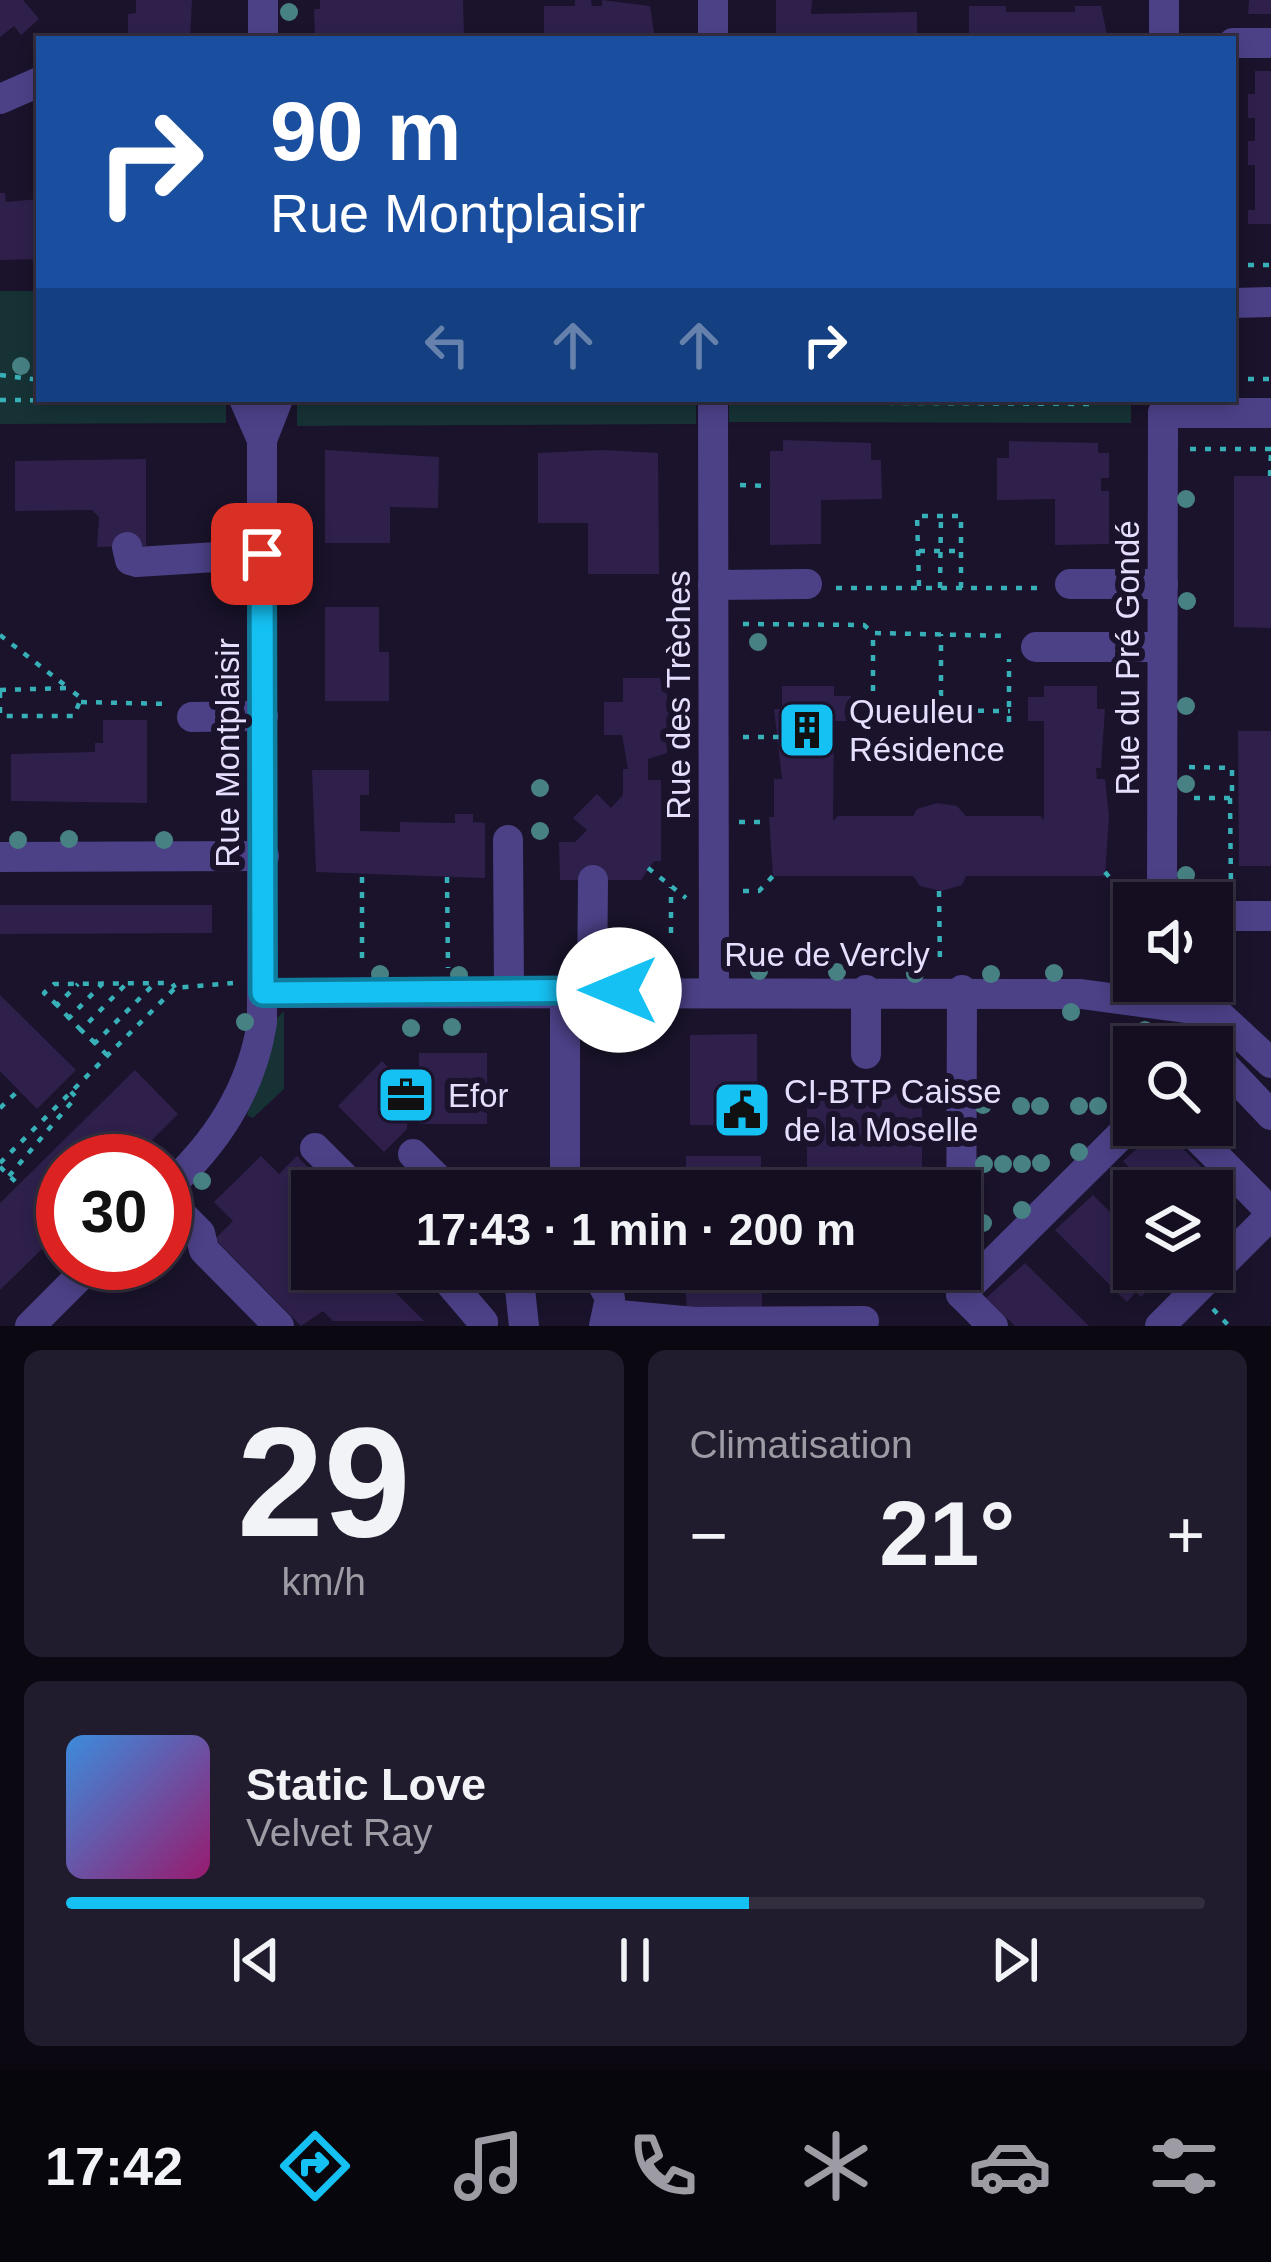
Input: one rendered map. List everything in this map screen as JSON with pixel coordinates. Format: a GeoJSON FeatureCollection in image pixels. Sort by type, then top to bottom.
{"type":"FeatureCollection","features":[{"type":"Feature","properties":{"kind":"street"},"geometry":{"type":"LineString","coordinates":[[263,0],[263,36]]}},
{"type":"Feature","properties":{"kind":"street"},"geometry":{"type":"LineString","coordinates":[[713,0],[713,36]]}},
{"type":"Feature","properties":{"kind":"street"},"geometry":{"type":"LineString","coordinates":[[1164,36],[1165,0]]}},
{"type":"Feature","properties":{"kind":"street"},"geometry":{"type":"LineString","coordinates":[[1236,43],[1271,43]]}},
{"type":"Feature","properties":{"kind":"street"},"geometry":{"type":"LineString","coordinates":[[0,99],[36,83]]}},
{"type":"Feature","properties":{"kind":"street"},"geometry":{"type":"LineString","coordinates":[[1236,303],[1271,302]]}},
{"type":"Feature","properties":{"kind":"street","name":"Rue Montplaisir"},"geometry":{"type":"LineString","coordinates":[[245,402],[262,440]]}},
{"type":"Feature","properties":{"kind":"street","name":"Rue Montplaisir"},"geometry":{"type":"LineString","coordinates":[[249,988],[263,856],[262,440],[277,402]]}},
{"type":"Feature","properties":{"kind":"street","name":"Rue des Trèches"},"geometry":{"type":"LineString","coordinates":[[713,402],[714,990]]}},
{"type":"Feature","properties":{"kind":"street"},"geometry":{"type":"LineString","coordinates":[[1162,404],[1271,413]]}},
{"type":"Feature","properties":{"kind":"street","name":"Rue du Pré Gondé"},"geometry":{"type":"LineString","coordinates":[[1152,882],[1162,646],[1162,404]]}},
{"type":"Feature","properties":{"kind":"street"},"geometry":{"type":"LineString","coordinates":[[127,547],[130,560],[137,562],[262,554]]}},
{"type":"Feature","properties":{"kind":"street"},"geometry":{"type":"LineString","coordinates":[[713,585],[807,584]]}},
{"type":"Feature","properties":{"kind":"street"},"geometry":{"type":"LineString","coordinates":[[1070,584],[1163,584]]}},
{"type":"Feature","properties":{"kind":"street"},"geometry":{"type":"LineString","coordinates":[[1036,647],[1162,646]]}},
{"type":"Feature","properties":{"kind":"street"},"geometry":{"type":"LineString","coordinates":[[192,710],[263,716]]}},
{"type":"Feature","properties":{"kind":"street"},"geometry":{"type":"LineString","coordinates":[[508,840],[509,990]]}},
{"type":"Feature","properties":{"kind":"street"},"geometry":{"type":"LineString","coordinates":[[0,856],[263,856]]}},
{"type":"Feature","properties":{"kind":"street"},"geometry":{"type":"LineString","coordinates":[[566,1170],[579,990],[593,880]]}},
{"type":"Feature","properties":{"kind":"street"},"geometry":{"type":"LineString","coordinates":[[1233,916],[1271,916]]}},
{"type":"Feature","properties":{"kind":"street"},"geometry":{"type":"LineString","coordinates":[[192,1163],[225,1125],[245,1086],[261,1033],[249,988]]}},
{"type":"Feature","properties":{"kind":"street","name":"Rue de Vercly"},"geometry":{"type":"LineString","coordinates":[[249,988],[951,990],[1113,995]]}},
{"type":"Feature","properties":{"kind":"street"},"geometry":{"type":"LineString","coordinates":[[866,990],[866,1054]]}},
{"type":"Feature","properties":{"kind":"street"},"geometry":{"type":"LineString","coordinates":[[951,990],[961,1294],[994,1326]]}},
{"type":"Feature","properties":{"kind":"street","name":"Rue de Vercly"},"geometry":{"type":"LineString","coordinates":[[1185,1002],[1216,1012],[1271,1063]]}},
{"type":"Feature","properties":{"kind":"street"},"geometry":{"type":"LineString","coordinates":[[1233,1075],[1271,1115]]}},
{"type":"Feature","properties":{"kind":"street"},"geometry":{"type":"LineString","coordinates":[[961,1294],[1113,1143]]}},
{"type":"Feature","properties":{"kind":"street"},"geometry":{"type":"LineString","coordinates":[[1160,1326],[1271,1213],[1206,1146]]}},
{"type":"Feature","properties":{"kind":"street"},"geometry":{"type":"LineString","coordinates":[[315,1148],[337,1170]]}},
{"type":"Feature","properties":{"kind":"street"},"geometry":{"type":"LineString","coordinates":[[413,1154],[429,1170]]}},
{"type":"Feature","properties":{"kind":"street"},"geometry":{"type":"LineString","coordinates":[[192,1224],[204,1250],[279,1326]]}},
{"type":"Feature","properties":{"kind":"street"},"geometry":{"type":"LineString","coordinates":[[31,1326],[66,1290]]}},
{"type":"Feature","properties":{"kind":"street"},"geometry":{"type":"LineString","coordinates":[[454,1290],[480,1324],[521,1316]]}},
{"type":"Feature","properties":{"kind":"street"},"geometry":{"type":"LineString","coordinates":[[608,1290],[606,1320],[864,1321]]}},
{"type":"Feature","properties":{"kind":"path"},"geometry":{"type":"LineString","coordinates":[[1236,265],[1271,265]]}},
{"type":"Feature","properties":{"kind":"path"},"geometry":{"type":"LineString","coordinates":[[0,374],[36,380]]}},
{"type":"Feature","properties":{"kind":"path"},"geometry":{"type":"LineString","coordinates":[[1236,379],[1271,379]]}},
{"type":"Feature","properties":{"kind":"path"},"geometry":{"type":"LineString","coordinates":[[0,400],[36,400]]}},
{"type":"Feature","properties":{"kind":"path"},"geometry":{"type":"LineString","coordinates":[[903,402],[1097,402]]}},
{"type":"Feature","properties":{"kind":"path"},"geometry":{"type":"LineString","coordinates":[[1190,449],[1271,449],[1270,476]]}},
{"type":"Feature","properties":{"kind":"path"},"geometry":{"type":"LineString","coordinates":[[919,588],[917,516],[961,516],[961,588]]}},
{"type":"Feature","properties":{"kind":"path"},"geometry":{"type":"LineString","coordinates":[[940,588],[941,516]]}},
{"type":"Feature","properties":{"kind":"path"},"geometry":{"type":"LineString","coordinates":[[918,551],[961,551]]}},
{"type":"Feature","properties":{"kind":"path"},"geometry":{"type":"LineString","coordinates":[[807,584],[919,588],[1070,584]]}},
{"type":"Feature","properties":{"kind":"path"},"geometry":{"type":"LineString","coordinates":[[713,625],[864,625],[873,633],[1009,634],[1010,722]]}},
{"type":"Feature","properties":{"kind":"path"},"geometry":{"type":"LineString","coordinates":[[873,633],[873,721]]}},
{"type":"Feature","properties":{"kind":"path"},"geometry":{"type":"LineString","coordinates":[[941,634],[941,711]]}},
{"type":"Feature","properties":{"kind":"path"},"geometry":{"type":"LineString","coordinates":[[0,635],[81,702],[192,710]]}},
{"type":"Feature","properties":{"kind":"path"},"geometry":{"type":"LineString","coordinates":[[68,688],[0,691],[0,715],[74,716],[81,702]]}},
{"type":"Feature","properties":{"kind":"path"},"geometry":{"type":"LineString","coordinates":[[873,710],[1010,711]]}},
{"type":"Feature","properties":{"kind":"path"},"geometry":{"type":"LineString","coordinates":[[714,737],[779,737]]}},
{"type":"Feature","properties":{"kind":"path"},"geometry":{"type":"LineString","coordinates":[[1189,767],[1232,767],[1235,782],[1229,798],[1224,882]]}},
{"type":"Feature","properties":{"kind":"path"},"geometry":{"type":"LineString","coordinates":[[1189,798],[1229,798]]}},
{"type":"Feature","properties":{"kind":"path"},"geometry":{"type":"LineString","coordinates":[[648,868],[693,904],[759,891],[773,877]]}},
{"type":"Feature","properties":{"kind":"path"},"geometry":{"type":"LineString","coordinates":[[1105,872],[1113,882]]}},
{"type":"Feature","properties":{"kind":"path"},"geometry":{"type":"LineString","coordinates":[[362,877],[363,991]]}},
{"type":"Feature","properties":{"kind":"path"},"geometry":{"type":"LineString","coordinates":[[447,878],[448,990]]}},
{"type":"Feature","properties":{"kind":"path"},"geometry":{"type":"LineString","coordinates":[[671,887],[671,933]]}},
{"type":"Feature","properties":{"kind":"path"},"geometry":{"type":"LineString","coordinates":[[939,891],[951,990]]}},
{"type":"Feature","properties":{"kind":"path"},"geometry":{"type":"LineString","coordinates":[[81,1030],[127,983]]}},
{"type":"Feature","properties":{"kind":"path"},"geometry":{"type":"LineString","coordinates":[[95,1043],[155,983]]}},
{"type":"Feature","properties":{"kind":"path"},"geometry":{"type":"LineString","coordinates":[[107,1055],[44,993],[54,984],[249,988]]}},
{"type":"Feature","properties":{"kind":"path"},"geometry":{"type":"LineString","coordinates":[[56,1005],[78,984]]}},
{"type":"Feature","properties":{"kind":"path"},"geometry":{"type":"LineString","coordinates":[[69,1018],[102,984]]}},
{"type":"Feature","properties":{"kind":"path"},"geometry":{"type":"LineString","coordinates":[[21,1187],[0,1165],[175,988]]}},
{"type":"Feature","properties":{"kind":"path"},"geometry":{"type":"LineString","coordinates":[[0,1108],[19,1090]]}},
{"type":"Feature","properties":{"kind":"path"},"geometry":{"type":"LineString","coordinates":[[9,1176],[76,1097],[70,1091]]}},
{"type":"Feature","properties":{"kind":"green space"},"geometry":{"type":"Polygon","coordinates":[[[0,291],[36,291],[36,402],[226,402],[226,423],[0,424],[0,291]]]}},
{"type":"Feature","properties":{"kind":"green space"},"geometry":{"type":"Polygon","coordinates":[[[297,402],[696,402],[696,424],[297,426],[297,402]]]}},
{"type":"Feature","properties":{"kind":"green space"},"geometry":{"type":"Polygon","coordinates":[[[729,402],[1131,402],[1131,423],[729,422],[729,402]]]}},
{"type":"Feature","properties":{"kind":"green space"},"geometry":{"type":"Polygon","coordinates":[[[284,1011],[284,1089],[253,1118],[247,1115],[274,1021],[284,1011]]]}},
{"type":"Feature","properties":{"kind":"building"},"geometry":{"type":"Polygon","coordinates":[[[0,0],[23,0],[39,19],[21,35],[14,26],[0,37],[0,0]]]}},
{"type":"Feature","properties":{"kind":"building"},"geometry":{"type":"Polygon","coordinates":[[[136,0],[192,0],[190,36],[128,35],[128,14],[136,13],[136,0]]]}},
{"type":"Feature","properties":{"kind":"building"},"geometry":{"type":"Polygon","coordinates":[[[320,0],[463,0],[464,36],[315,36],[314,9],[320,9],[320,0]]]}},
{"type":"Feature","properties":{"kind":"building"},"geometry":{"type":"Polygon","coordinates":[[[575,0],[591,0],[592,6],[602,6],[602,0],[650,6],[655,36],[544,36],[544,6],[575,6],[575,0]]]}},
{"type":"Feature","properties":{"kind":"building"},"geometry":{"type":"Polygon","coordinates":[[[776,0],[812,0],[811,14],[917,12],[917,36],[776,36],[776,0]]]}},
{"type":"Feature","properties":{"kind":"building"},"geometry":{"type":"Polygon","coordinates":[[[1249,0],[1271,0],[1271,14],[1248,14],[1249,0]]]}},
{"type":"Feature","properties":{"kind":"building"},"geometry":{"type":"Polygon","coordinates":[[[969,6],[1006,6],[1006,12],[1075,12],[1075,6],[1101,6],[1107,36],[969,36],[969,6]]]}},
{"type":"Feature","properties":{"kind":"building"},"geometry":{"type":"Polygon","coordinates":[[[1255,71],[1271,71],[1271,224],[1248,224],[1248,210],[1255,210],[1255,165],[1248,165],[1248,141],[1255,141],[1255,118],[1248,118],[1248,94],[1255,94],[1255,71]]]}},
{"type":"Feature","properties":{"kind":"building"},"geometry":{"type":"Polygon","coordinates":[[[0,193],[5,193],[6,202],[36,199],[36,259],[0,260],[0,193]]]}},
{"type":"Feature","properties":{"kind":"building"},"geometry":{"type":"Polygon","coordinates":[[[783,440],[871,443],[871,460],[881,460],[882,499],[821,500],[821,544],[770,545],[770,451],[783,451],[783,440]]]}},
{"type":"Feature","properties":{"kind":"building"},"geometry":{"type":"Polygon","coordinates":[[[1009,441],[1098,443],[1098,453],[1109,453],[1109,478],[1101,478],[1101,491],[1109,491],[1109,544],[1055,545],[1055,499],[997,500],[997,458],[1009,458],[1009,441]]]}},
{"type":"Feature","properties":{"kind":"building"},"geometry":{"type":"Polygon","coordinates":[[[325,450],[439,457],[438,508],[390,507],[390,543],[325,543],[325,450]]]}},
{"type":"Feature","properties":{"kind":"building"},"geometry":{"type":"Polygon","coordinates":[[[538,453],[658,453],[659,574],[588,574],[588,523],[538,523],[538,453]]]}},
{"type":"Feature","properties":{"kind":"building"},"geometry":{"type":"Polygon","coordinates":[[[146,459],[146,546],[97,547],[99,517],[92,510],[15,511],[15,461],[146,459]]]}},
{"type":"Feature","properties":{"kind":"building"},"geometry":{"type":"Polygon","coordinates":[[[1234,476],[1271,476],[1271,628],[1234,627],[1234,476]]]}},
{"type":"Feature","properties":{"kind":"building"},"geometry":{"type":"Polygon","coordinates":[[[325,607],[379,607],[379,652],[389,652],[389,701],[325,701],[325,607]]]}},
{"type":"Feature","properties":{"kind":"building"},"geometry":{"type":"Polygon","coordinates":[[[623,678],[660,678],[661,684],[667,684],[667,712],[677,712],[677,725],[668,725],[667,753],[648,759],[648,780],[661,780],[661,861],[654,861],[641,880],[560,880],[559,842],[575,842],[587,830],[573,818],[597,794],[611,808],[623,795],[623,769],[628,769],[622,735],[604,735],[604,702],[623,702],[623,678]]]}},
{"type":"Feature","properties":{"kind":"building"},"geometry":{"type":"Polygon","coordinates":[[[782,686],[834,686],[834,696],[851,696],[851,721],[834,721],[833,821],[838,816],[913,816],[917,809],[937,803],[957,806],[966,816],[1040,816],[1044,820],[1044,721],[1028,721],[1028,697],[1044,697],[1044,686],[1097,686],[1097,709],[1105,709],[1101,768],[1096,768],[1097,779],[1105,779],[1109,816],[1105,876],[966,876],[962,885],[941,891],[920,886],[913,876],[773,876],[769,817],[774,817],[774,779],[782,779],[774,709],[782,709],[782,686]]]}},
{"type":"Feature","properties":{"kind":"building"},"geometry":{"type":"Polygon","coordinates":[[[103,720],[147,720],[147,803],[11,801],[11,754],[95,752],[95,743],[103,743],[103,720]]]}},
{"type":"Feature","properties":{"kind":"building"},"geometry":{"type":"Polygon","coordinates":[[[1238,731],[1271,731],[1271,866],[1239,866],[1238,731]]]}},
{"type":"Feature","properties":{"kind":"building"},"geometry":{"type":"Polygon","coordinates":[[[312,770],[369,770],[369,795],[360,795],[360,831],[400,832],[400,822],[455,823],[455,814],[473,814],[473,822],[485,823],[485,878],[316,872],[312,770]]]}},
{"type":"Feature","properties":{"kind":"building"},"geometry":{"type":"Polygon","coordinates":[[[0,905],[212,905],[212,933],[0,934],[0,905]]]}},
{"type":"Feature","properties":{"kind":"building"},"geometry":{"type":"Polygon","coordinates":[[[0,995],[76,1070],[37,1109],[0,1071],[0,995]]]}},
{"type":"Feature","properties":{"kind":"building"},"geometry":{"type":"Polygon","coordinates":[[[757,1034],[757,1125],[690,1125],[690,1035],[757,1034]]]}},
{"type":"Feature","properties":{"kind":"building"},"geometry":{"type":"Polygon","coordinates":[[[419,1053],[487,1053],[487,1124],[419,1124],[419,1119],[407,1119],[407,1129],[384,1152],[338,1106],[382,1061],[395,1074],[403,1066],[419,1075],[419,1053]]]}},
{"type":"Feature","properties":{"kind":"building"},"geometry":{"type":"Polygon","coordinates":[[[135,1070],[178,1114],[158,1134],[70,1134],[135,1070]]]}},
{"type":"Feature","properties":{"kind":"building"},"geometry":{"type":"Polygon","coordinates":[[[807,1093],[922,1094],[922,1169],[807,1169],[807,1093]]]}},
{"type":"Feature","properties":{"kind":"building"},"geometry":{"type":"Polygon","coordinates":[[[1140,1146],[1180,1146],[1205,1170],[1132,1170],[1123,1161],[1140,1146]]]}},
{"type":"Feature","properties":{"kind":"building"},"geometry":{"type":"Polygon","coordinates":[[[261,1156],[279,1174],[297,1156],[311,1170],[291,1170],[291,1290],[393,1290],[424,1321],[333,1321],[323,1311],[301,1326],[215,1239],[233,1221],[214,1202],[261,1156]]]}},
{"type":"Feature","properties":{"kind":"building"},"geometry":{"type":"Polygon","coordinates":[[[686,1156],[761,1156],[761,1170],[686,1170],[686,1156]]]}},
{"type":"Feature","properties":{"kind":"building"},"geometry":{"type":"Polygon","coordinates":[[[36,1168],[36,1255],[0,1290],[0,1203],[36,1168]]]}},
{"type":"Feature","properties":{"kind":"building"},"geometry":{"type":"Polygon","coordinates":[[[1093,1195],[1113,1215],[1113,1288],[1055,1230],[1093,1195]]]}},
{"type":"Feature","properties":{"kind":"building"},"geometry":{"type":"Polygon","coordinates":[[[1025,1263],[1089,1326],[1015,1326],[986,1298],[1025,1263]]]}},
{"type":"Feature","properties":{"kind":"building"},"geometry":{"type":"Polygon","coordinates":[[[686,1290],[762,1290],[762,1310],[687,1310],[686,1290]]]}},
{"type":"Feature","properties":{"kind":"building"},"geometry":{"type":"Polygon","coordinates":[[[1115,1290],[1148,1290],[1141,1297],[1136,1292],[1127,1302],[1115,1290]]]}},
{"type":"Feature","properties":{"kind":"place","name":"Queuleu Résidence"},"geometry":{"type":"Point","coordinates":[807,730]}},
{"type":"Feature","properties":{"kind":"place","name":"Efor"},"geometry":{"type":"Point","coordinates":[406,1095]}},
{"type":"Feature","properties":{"kind":"place","name":"CI-BTP Caisse de la Moselle"},"geometry":{"type":"Point","coordinates":[742,1110]}},
{"type":"Feature","properties":{"kind":"route"},"geometry":{"type":"LineString","coordinates":[[262,554],[263,993],[619,990]]}}]}
